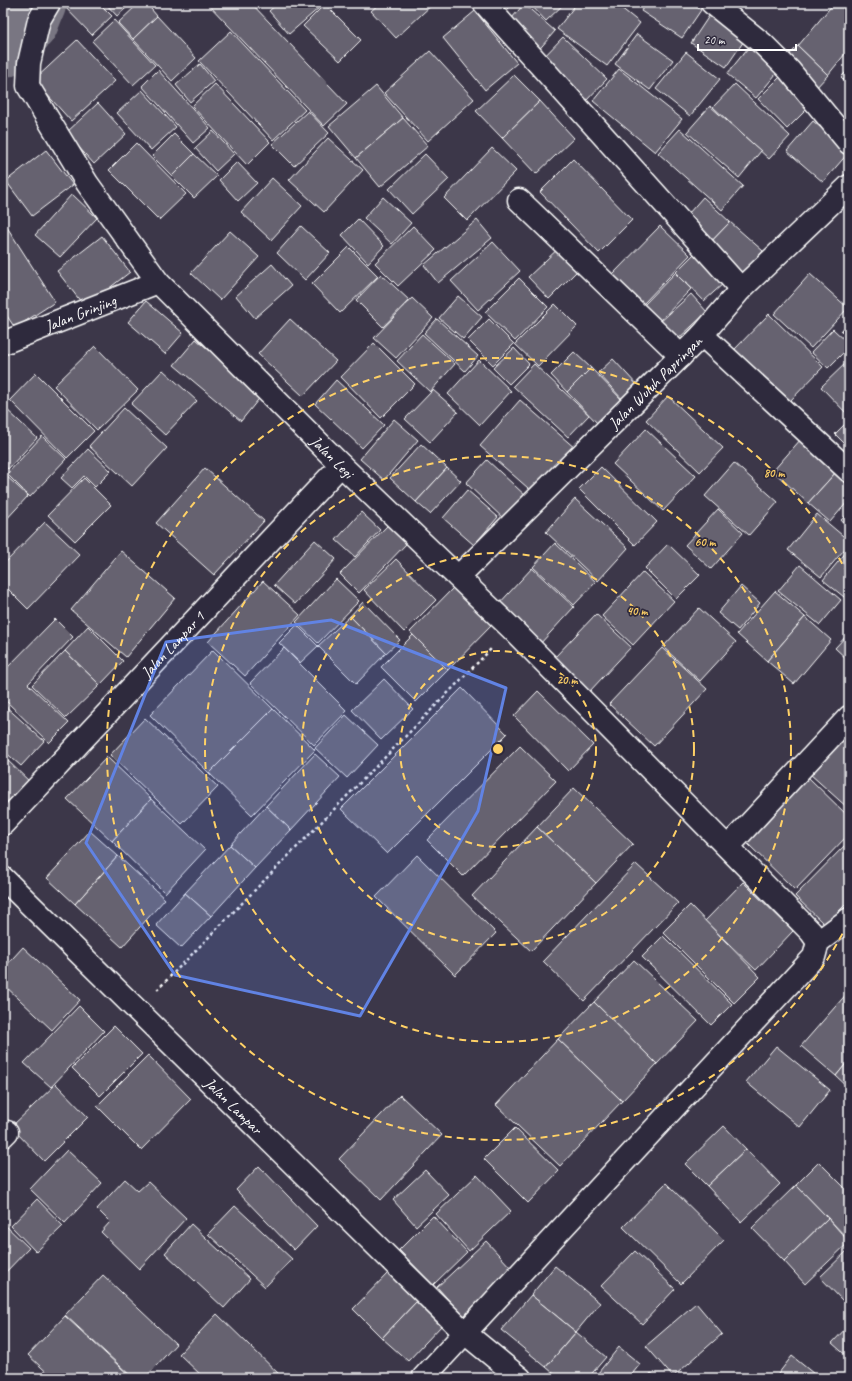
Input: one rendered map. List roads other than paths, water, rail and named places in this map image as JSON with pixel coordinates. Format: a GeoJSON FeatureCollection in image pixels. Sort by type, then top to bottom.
{"type":"FeatureCollection","features":[{"type":"Feature","properties":{"kind":"street","name":"Jalan Legi"},"geometry":{"type":"LineString","coordinates":[[49,3],[39,20],[29,63],[28,86],[87,183],[158,282],[341,464],[511,628],[728,847],[811,932],[818,942]]}},
{"type":"Feature","properties":{"kind":"street"},"geometry":{"type":"LineString","coordinates":[[484,3],[741,289]]}},
{"type":"Feature","properties":{"kind":"street"},"geometry":{"type":"LineString","coordinates":[[712,3],[763,44],[789,70],[849,143]]}},
{"type":"Feature","properties":{"kind":"street","name":"Jalan Wuluh Papringan"},"geometry":{"type":"LineString","coordinates":[[458,577],[702,335],[741,289],[849,186]]}},
{"type":"Feature","properties":{"kind":"street"},"geometry":{"type":"LineString","coordinates":[[519,200],[681,356]]}},
{"type":"Feature","properties":{"kind":"street","name":"Jalan Grinjing"},"geometry":{"type":"LineString","coordinates":[[6,336],[158,282]]}},
{"type":"Feature","properties":{"kind":"street"},"geometry":{"type":"LineString","coordinates":[[702,335],[849,471]]}},
{"type":"Feature","properties":{"kind":"street","name":"Jalan Lampar 1"},"geometry":{"type":"LineString","coordinates":[[3,824],[341,464]]}},
{"type":"Feature","properties":{"kind":"street"},"geometry":{"type":"LineString","coordinates":[[728,847],[849,717]]}},
{"type":"Feature","properties":{"kind":"street","name":"Jalan Lampar"},"geometry":{"type":"LineString","coordinates":[[3,878],[465,1333],[520,1378]]}},
{"type":"Feature","properties":{"kind":"street"},"geometry":{"type":"LineString","coordinates":[[423,1378],[814,957],[818,942],[849,919]]}},
{"type":"Feature","properties":{"kind":"waterway"},"geometry":{"type":"LineString","coordinates":[[3,47],[7,47],[29,23],[37,3]]}}]}
